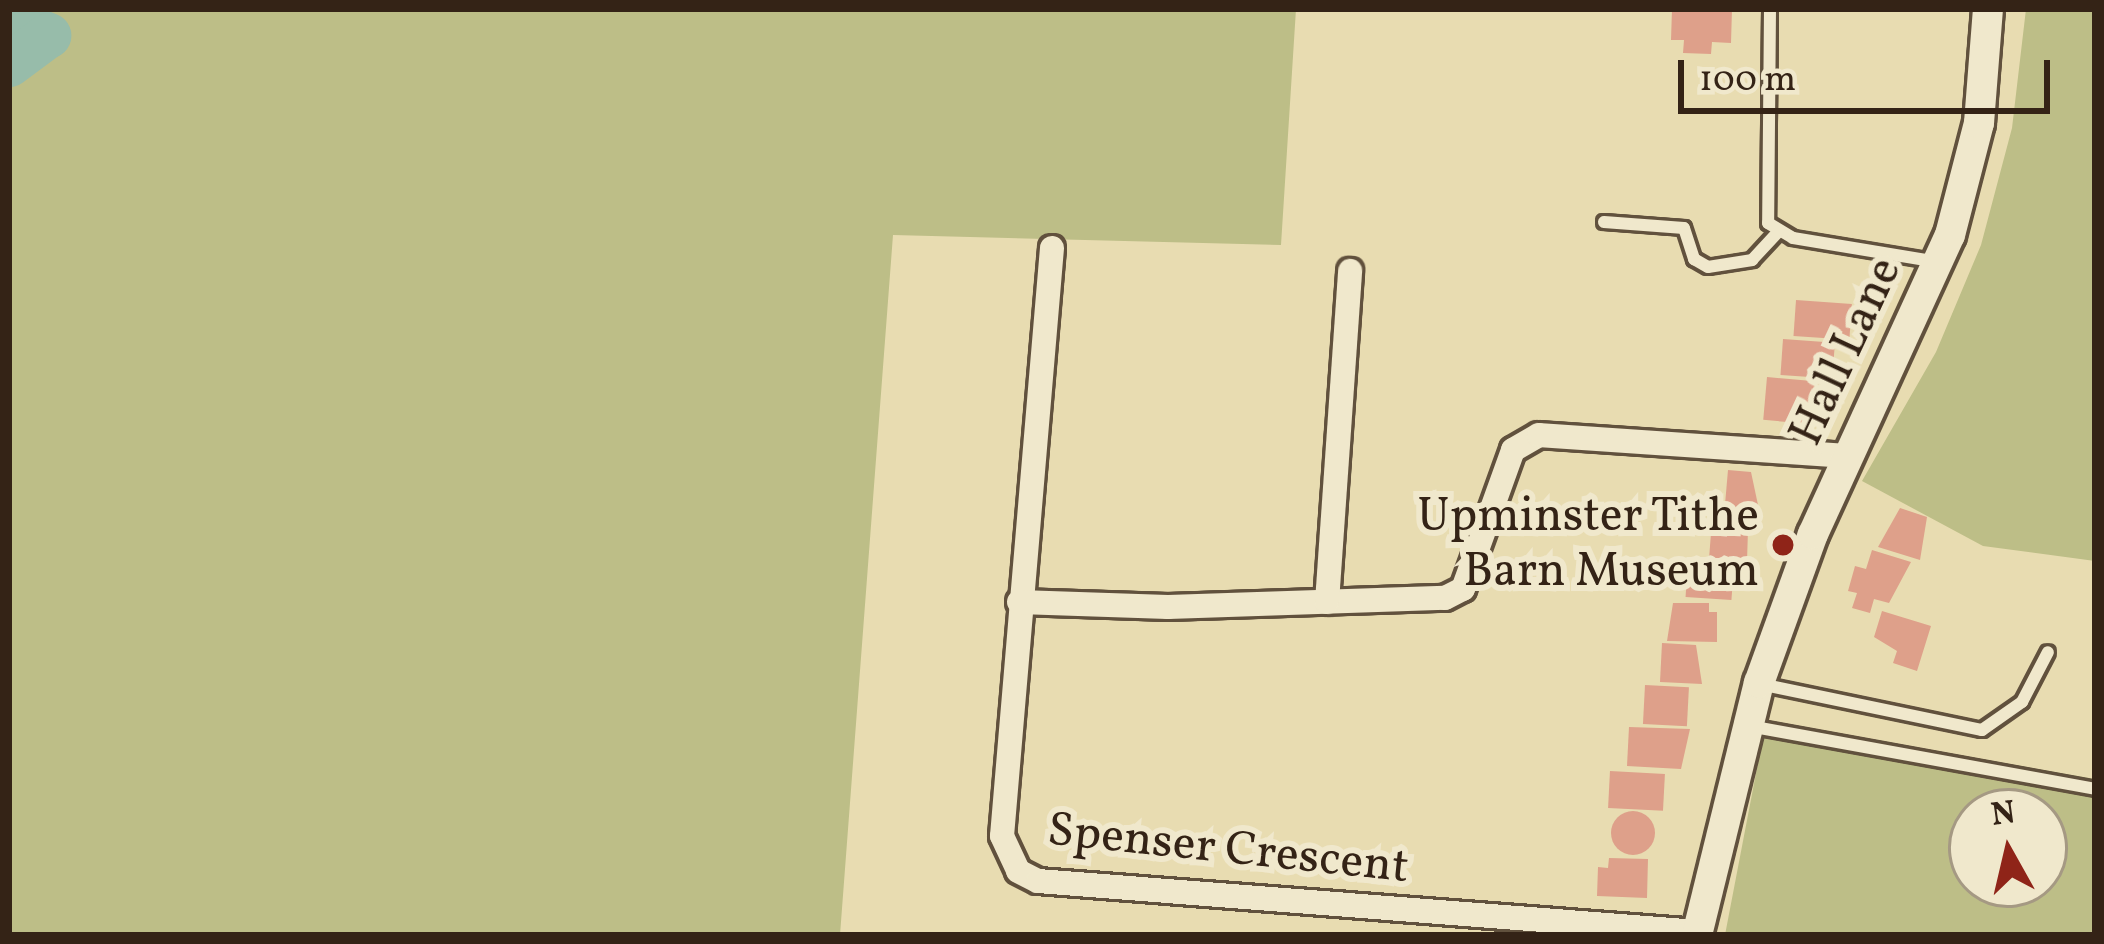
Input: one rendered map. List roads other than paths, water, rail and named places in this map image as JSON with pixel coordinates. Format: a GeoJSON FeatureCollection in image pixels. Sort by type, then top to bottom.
{"type":"FeatureCollection","features":[{"type":"Feature","properties":{"kind":"street","name":"Hall Lane"},"geometry":{"type":"LineString","coordinates":[[1697,934],[1759,683],[1846,456],[1939,262],[1979,123],[1988,9]]}},
{"type":"Feature","properties":{"kind":"street","name":"Spenser Crescent"},"geometry":{"type":"LineString","coordinates":[[1052,248],[1002,836],[1018,871],[1038,881],[1697,934]]}},
{"type":"Feature","properties":{"kind":"street"},"geometry":{"type":"LineString","coordinates":[[1327,602],[1350,271]]}},
{"type":"Feature","properties":{"kind":"street"},"geometry":{"type":"LineString","coordinates":[[1019,602],[1445,598],[1463,589],[1513,450],[1539,435],[1846,456]]}},
{"type":"Feature","properties":{"kind":"lane"},"geometry":{"type":"LineString","coordinates":[[1770,9],[1764,216],[1778,232],[1939,262]]}},
{"type":"Feature","properties":{"kind":"lane"},"geometry":{"type":"LineString","coordinates":[[1604,222],[1684,228],[1694,259],[1708,266],[1752,260],[1778,232]]}},
{"type":"Feature","properties":{"kind":"lane"},"geometry":{"type":"LineString","coordinates":[[1759,683],[1982,730],[2022,702],[2048,652]]}},
{"type":"Feature","properties":{"kind":"lane"},"geometry":{"type":"LineString","coordinates":[[1749,726],[2095,789]]}},
{"type":"Feature","properties":{"kind":"waterway"},"geometry":{"type":"LineString","coordinates":[[9,18],[48,35],[9,64]]}},
{"type":"Feature","properties":{"kind":"place","name":"Upminster Tithe Barn Museum"},"geometry":{"type":"Point","coordinates":[1783,545]}}]}
